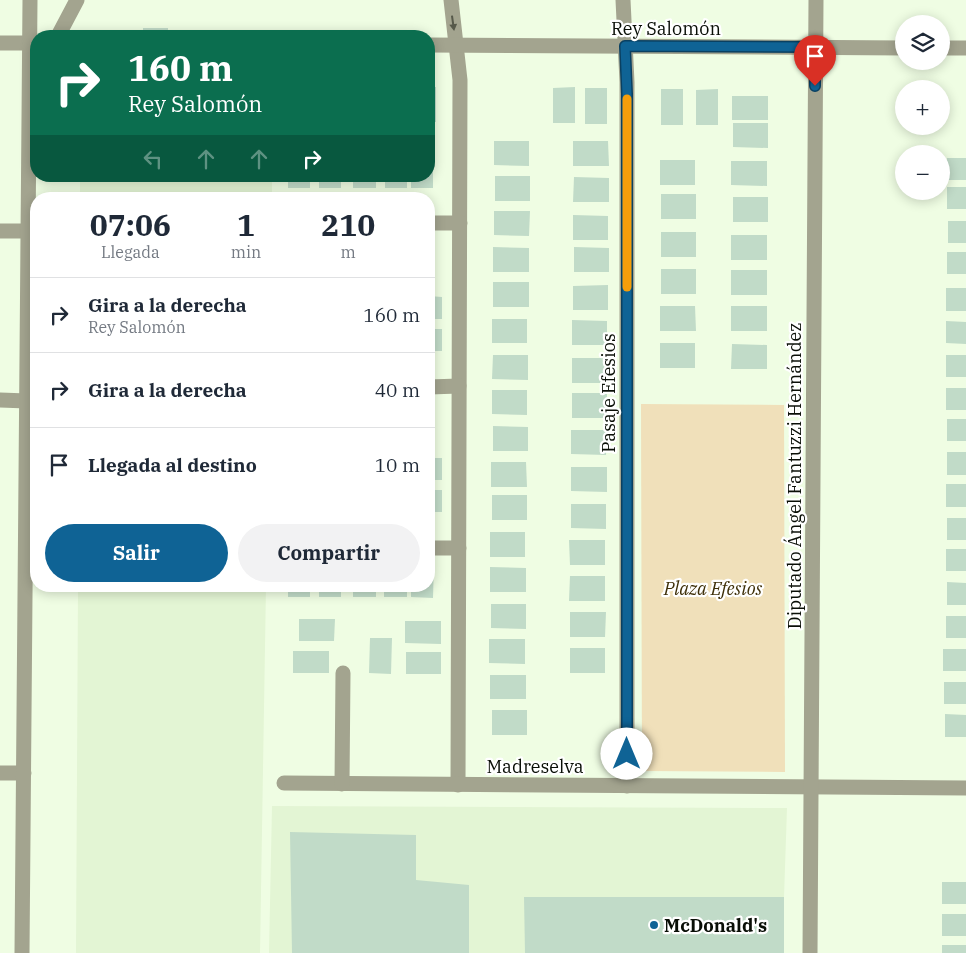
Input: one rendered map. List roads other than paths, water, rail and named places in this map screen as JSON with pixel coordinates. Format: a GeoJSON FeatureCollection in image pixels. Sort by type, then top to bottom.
{"type":"FeatureCollection","features":[{"type":"Feature","properties":{"kind":"street"},"geometry":{"type":"LineString","coordinates":[[0,42],[30,43],[30,0]]}},
{"type":"Feature","properties":{"kind":"street"},"geometry":{"type":"LineString","coordinates":[[61,30],[76,0]]}},
{"type":"Feature","properties":{"kind":"street"},"geometry":{"type":"LineString","coordinates":[[451,0],[460,80],[458,785]]}},
{"type":"Feature","properties":{"kind":"street","name":"Pasaje Efesios"},"geometry":{"type":"LineString","coordinates":[[623,0],[627,90],[627,786]]}},
{"type":"Feature","properties":{"kind":"street","name":"Diputado Ángel Fantuzzi Hernández"},"geometry":{"type":"LineString","coordinates":[[810,953],[816,0]]}},
{"type":"Feature","properties":{"kind":"street","name":"Rey Salomón"},"geometry":{"type":"LineString","coordinates":[[435,45],[895,48]]}},
{"type":"Feature","properties":{"kind":"street"},"geometry":{"type":"LineString","coordinates":[[950,48],[966,48]]}},
{"type":"Feature","properties":{"kind":"street"},"geometry":{"type":"LineString","coordinates":[[22,953],[30,173]]}},
{"type":"Feature","properties":{"kind":"street"},"geometry":{"type":"LineString","coordinates":[[435,223],[460,223]]}},
{"type":"Feature","properties":{"kind":"street"},"geometry":{"type":"LineString","coordinates":[[0,230],[28,231]]}},
{"type":"Feature","properties":{"kind":"street"},"geometry":{"type":"LineString","coordinates":[[435,387],[459,386]]}},
{"type":"Feature","properties":{"kind":"street"},"geometry":{"type":"LineString","coordinates":[[0,400],[27,401]]}},
{"type":"Feature","properties":{"kind":"street"},"geometry":{"type":"LineString","coordinates":[[435,548],[459,548]]}},
{"type":"Feature","properties":{"kind":"street"},"geometry":{"type":"LineString","coordinates":[[342,784],[343,673]]}},
{"type":"Feature","properties":{"kind":"street"},"geometry":{"type":"LineString","coordinates":[[0,773],[24,773]]}},
{"type":"Feature","properties":{"kind":"street","name":"Madreselva"},"geometry":{"type":"LineString","coordinates":[[284,783],[966,788]]}},
{"type":"Feature","properties":{"kind":"place","name":"McDonald's"},"geometry":{"type":"Point","coordinates":[654,925]}},
{"type":"Feature","properties":{"kind":"park label","name":"Plaza Efesios"},"geometry":{"type":"Point","coordinates":[713,588]}}]}
